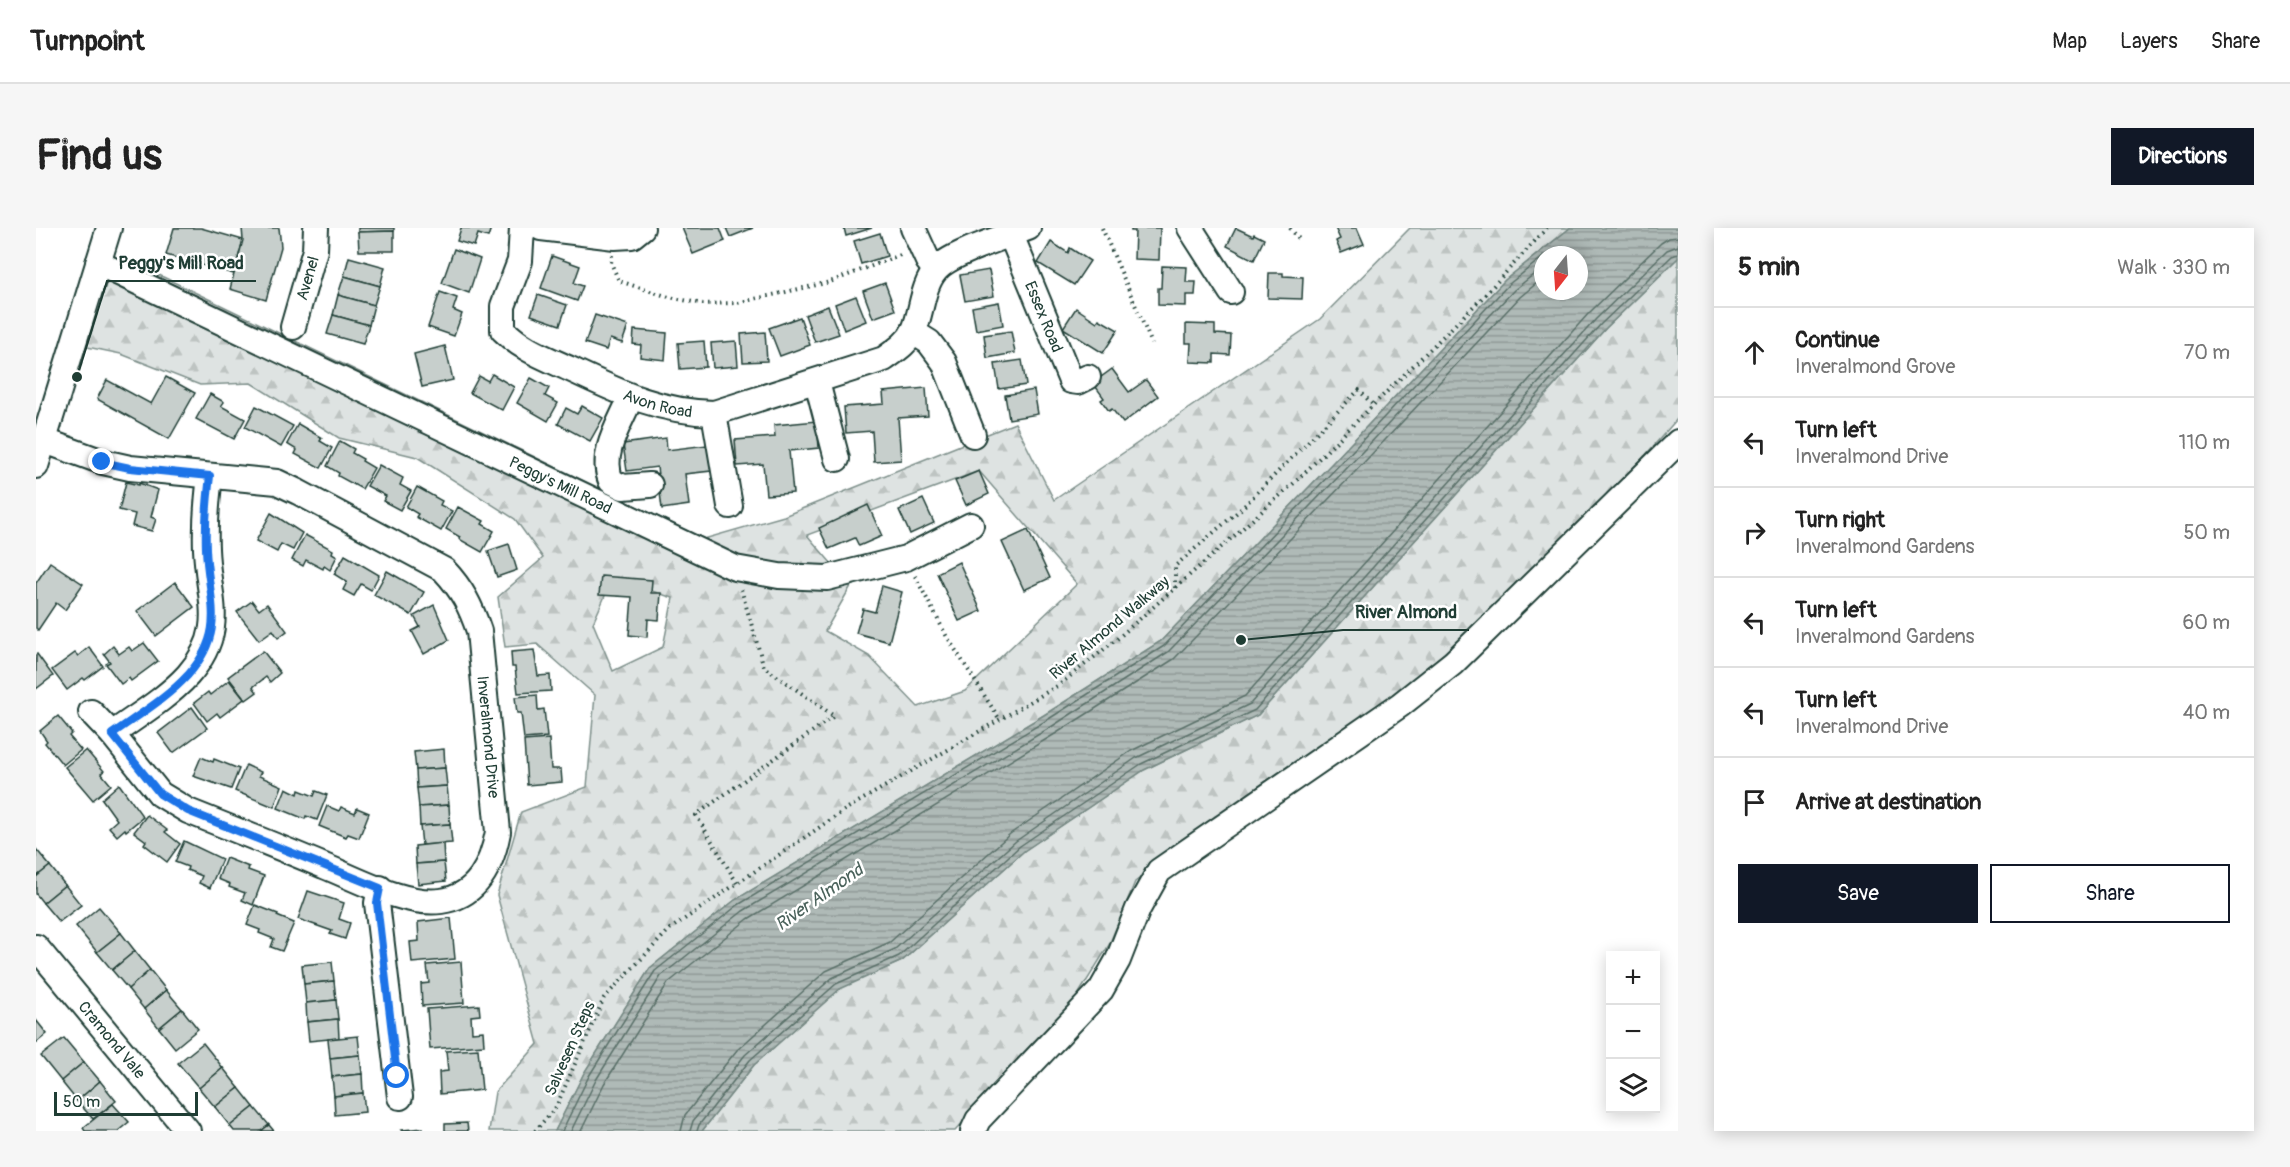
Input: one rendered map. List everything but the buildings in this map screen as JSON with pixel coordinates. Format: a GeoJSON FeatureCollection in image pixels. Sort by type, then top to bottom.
{"type":"FeatureCollection","features":[{"type":"Feature","properties":{"kind":"street"},"geometry":{"type":"LineString","coordinates":[[36,466],[109,228]]}},
{"type":"Feature","properties":{"kind":"street","name":"Avenel"},"geometry":{"type":"LineString","coordinates":[[293,327],[315,250],[316,228]]}},
{"type":"Feature","properties":{"kind":"street","name":"Avon Road"},"geometry":{"type":"LineString","coordinates":[[522,228],[520,261],[503,306],[503,330],[518,345],[631,397],[688,413],[714,413],[884,359],[902,346],[913,332],[935,270]]}},
{"type":"Feature","properties":{"kind":"street"},"geometry":{"type":"LineString","coordinates":[[541,228],[615,237],[632,236],[642,228]]}},
{"type":"Feature","properties":{"kind":"street"},"geometry":{"type":"LineString","coordinates":[[1190,228],[1231,292]]}},
{"type":"Feature","properties":{"kind":"street","name":"Essex Road"},"geometry":{"type":"LineString","coordinates":[[935,270],[947,260],[1020,231],[1071,381],[1078,382],[1089,377]]}},
{"type":"Feature","properties":{"kind":"street"},"geometry":{"type":"LineString","coordinates":[[916,236],[935,270]]}},
{"type":"Feature","properties":{"kind":"street","name":"Peggy's Mill Road"},"geometry":{"type":"LineString","coordinates":[[99,263],[735,568],[779,576],[827,578],[906,558],[970,525]]}},
{"type":"Feature","properties":{"kind":"street"},"geometry":{"type":"LineString","coordinates":[[913,332],[929,342],[944,362],[973,435]]}},
{"type":"Feature","properties":{"kind":"street"},"geometry":{"type":"LineString","coordinates":[[817,382],[837,459]]}},
{"type":"Feature","properties":{"kind":"street"},"geometry":{"type":"LineString","coordinates":[[631,397],[606,456],[606,470],[611,481],[623,487],[650,485]]}},
{"type":"Feature","properties":{"kind":"street"},"geometry":{"type":"LineString","coordinates":[[714,413],[730,506]]}},
{"type":"Feature","properties":{"kind":"street","name":"Inveralmond Drive"},"geometry":{"type":"LineString","coordinates":[[45,441],[102,462],[130,468],[254,478],[277,482],[444,570],[460,586],[470,606],[478,632],[498,832],[494,853],[484,876],[465,892],[443,901],[419,901],[380,888],[188,811],[160,794],[112,734],[91,712]]}},
{"type":"Feature","properties":{"kind":"street"},"geometry":{"type":"LineString","coordinates":[[973,1131],[978,1120],[1101,990],[1118,960],[1138,909],[1159,871],[1400,705],[1453,663],[1678,442]]}},
{"type":"Feature","properties":{"kind":"street"},"geometry":{"type":"LineString","coordinates":[[112,734],[160,700],[188,675],[208,640],[214,620],[206,548],[210,476]]}},
{"type":"Feature","properties":{"kind":"street"},"geometry":{"type":"LineString","coordinates":[[380,888],[377,903],[402,1082]]}},
{"type":"Feature","properties":{"kind":"street","name":"Cramond Vale"},"geometry":{"type":"LineString","coordinates":[[36,947],[188,1131]]}},
{"type":"Feature","properties":{"kind":"path"},"geometry":{"type":"LineString","coordinates":[[1102,228],[1152,344]]}},
{"type":"Feature","properties":{"kind":"path"},"geometry":{"type":"LineString","coordinates":[[1290,228],[1299,239]]}},
{"type":"Feature","properties":{"kind":"path","name":"River Almond Walkway"},"geometry":{"type":"LineString","coordinates":[[604,998],[670,929],[848,808],[1059,685],[1118,639],[1293,484],[1483,297],[1547,228]]}},
{"type":"Feature","properties":{"kind":"path"},"geometry":{"type":"LineString","coordinates":[[615,237],[611,263],[619,281],[669,297],[703,304],[737,303],[830,282],[902,255],[916,236]]}},
{"type":"Feature","properties":{"kind":"path"},"geometry":{"type":"LineString","coordinates":[[1175,588],[1175,566],[1242,508],[1359,390],[1373,405]]}},
{"type":"Feature","properties":{"kind":"path"},"geometry":{"type":"LineString","coordinates":[[906,558],[946,635],[1000,720]]}},
{"type":"Feature","properties":{"kind":"path"},"geometry":{"type":"LineString","coordinates":[[735,568],[764,667],[834,716],[696,815],[737,883]]}},
{"type":"Feature","properties":{"kind":"path","name":"Salvesen Steps"},"geometry":{"type":"LineString","coordinates":[[535,1131],[556,1107],[604,998]]}},
{"type":"Feature","properties":{"kind":"green space"},"geometry":{"type":"Polygon","coordinates":[[[1410,228],[1570,228],[1548,246],[1534,246],[1534,257],[1505,280],[1161,641],[1044,715],[735,900],[650,968],[584,1073],[555,1131],[489,1131],[495,1092],[538,1044],[497,895],[521,812],[587,787],[595,695],[537,644],[505,647],[498,597],[543,558],[515,519],[417,457],[339,438],[251,383],[200,385],[121,354],[87,347],[107,280],[122,257],[704,539],[784,516],[1015,423],[1054,500],[1320,319],[1410,228]],[[979,471],[807,535],[851,586],[825,631],[869,656],[918,707],[965,691],[1077,584],[979,471]],[[613,578],[593,623],[613,671],[663,647],[673,598],[613,578]]]}},
{"type":"Feature","properties":{"kind":"green space"},"geometry":{"type":"Polygon","coordinates":[[[1678,258],[1678,418],[1642,459],[1467,634],[1389,699],[1232,809],[1135,882],[1109,945],[1073,1003],[955,1131],[702,1131],[754,1065],[840,988],[902,961],[1024,851],[1144,770],[1258,715],[1606,328],[1678,258]]]}},
{"type":"Feature","properties":{"kind":"water"},"geometry":{"type":"Polygon","coordinates":[[[1570,228],[1678,228],[1678,258],[1606,328],[1258,715],[1144,770],[1024,851],[902,961],[840,989],[754,1065],[702,1131],[555,1131],[584,1073],[650,968],[735,900],[1044,715],[1161,641],[1505,280],[1534,257],[1534,300],[1588,300],[1588,246],[1548,246],[1570,228]]]}},
{"type":"Feature","properties":{"kind":"place","name":"Peggy's Mill Road"},"geometry":{"type":"Point","coordinates":[77,377]}},
{"type":"Feature","properties":{"kind":"place","name":"River Almond"},"geometry":{"type":"Point","coordinates":[1241,640]}},
{"type":"Feature","properties":{"kind":"route"},"geometry":{"type":"LineString","coordinates":[[102,462],[130,468],[210,476],[206,548],[214,603],[214,620],[208,640],[188,675],[160,700],[112,734],[160,794],[188,811],[380,888],[377,903],[397,1076]]}}]}
